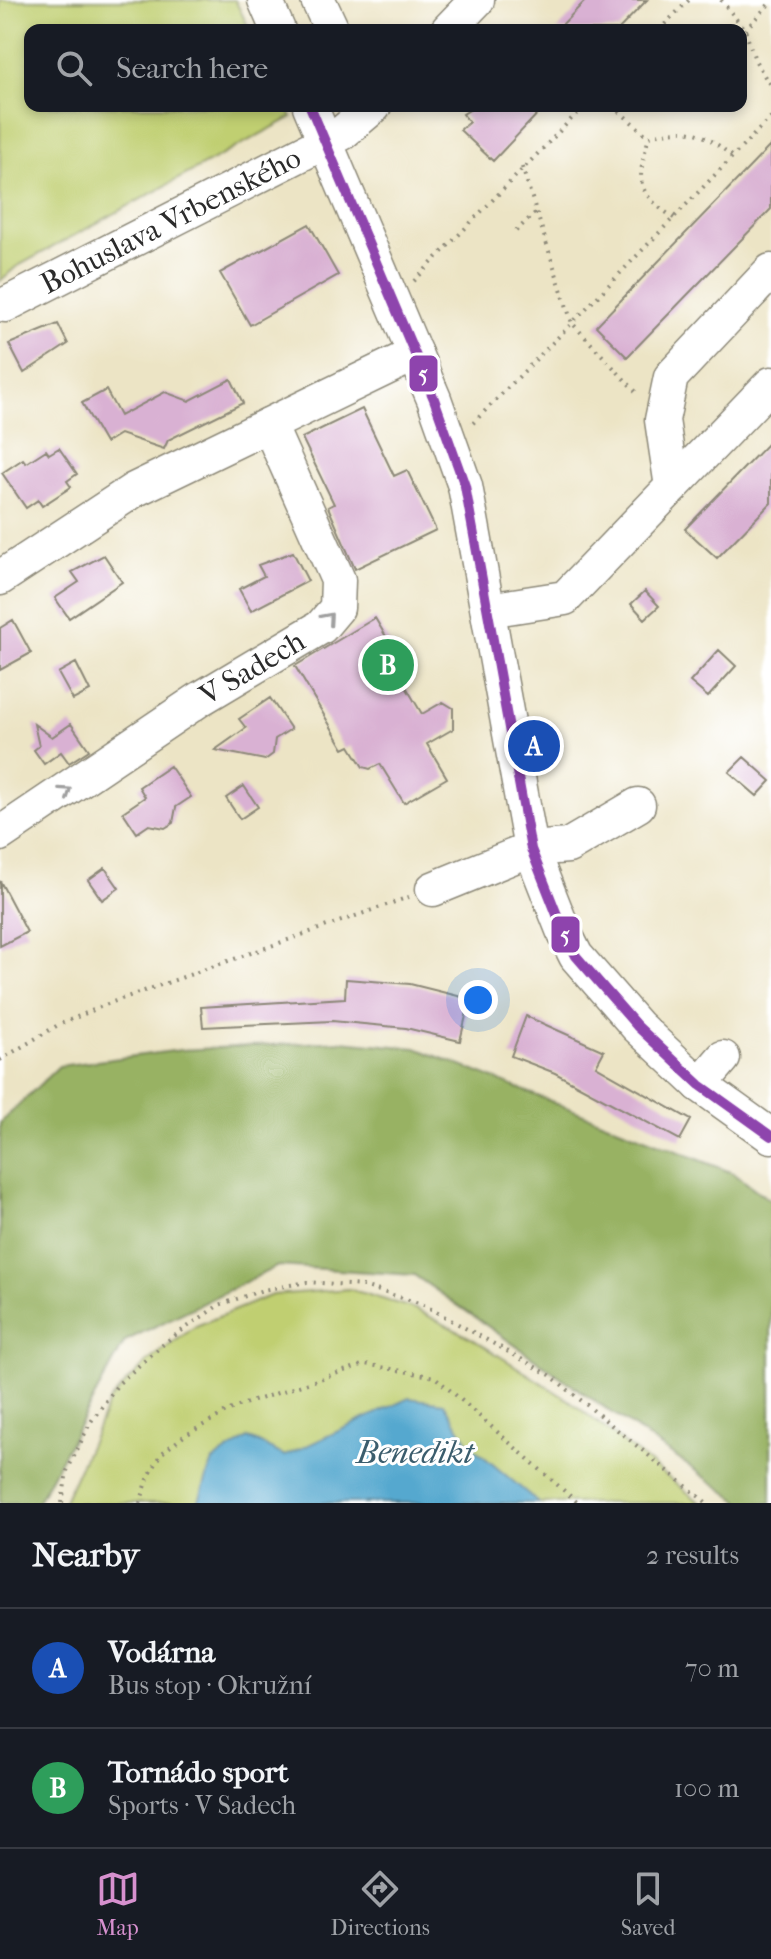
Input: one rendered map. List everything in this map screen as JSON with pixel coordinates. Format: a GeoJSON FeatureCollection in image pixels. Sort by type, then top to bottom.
{"type":"FeatureCollection","features":[{"type":"Feature","properties":{"kind":"street"},"geometry":{"type":"LineString","coordinates":[[265,0],[275,24]]}},
{"type":"Feature","properties":{"kind":"street"},"geometry":{"type":"LineString","coordinates":[[318,0],[329,24]]}},
{"type":"Feature","properties":{"kind":"street"},"geometry":{"type":"LineString","coordinates":[[454,24],[477,0]]}},
{"type":"Feature","properties":{"kind":"street"},"geometry":{"type":"LineString","coordinates":[[312,112],[415,354],[465,486],[531,849],[576,956],[603,991],[700,1085],[771,1136]]}},
{"type":"Feature","properties":{"kind":"street","name":"Bohuslava Vrbenského"},"geometry":{"type":"LineString","coordinates":[[5,305],[342,133],[367,112]]}},
{"type":"Feature","properties":{"kind":"street"},"geometry":{"type":"LineString","coordinates":[[672,487],[662,420],[671,377],[771,271]]}},
{"type":"Feature","properties":{"kind":"street"},"geometry":{"type":"LineString","coordinates":[[0,578],[134,490],[415,354]]}},
{"type":"Feature","properties":{"kind":"street"},"geometry":{"type":"LineString","coordinates":[[488,610],[565,598],[771,384]]}},
{"type":"Feature","properties":{"kind":"street","name":"V Sadech"},"geometry":{"type":"LineString","coordinates":[[0,834],[200,699],[321,627],[337,608],[338,580],[269,425]]}},
{"type":"Feature","properties":{"kind":"street"},"geometry":{"type":"LineString","coordinates":[[433,889],[531,849],[568,846],[638,805]]}},
{"type":"Feature","properties":{"kind":"street"},"geometry":{"type":"LineString","coordinates":[[700,1085],[723,1058]]}},
{"type":"Feature","properties":{"kind":"path"},"geometry":{"type":"LineString","coordinates":[[665,24],[689,0]]}},
{"type":"Feature","properties":{"kind":"path"},"geometry":{"type":"LineString","coordinates":[[721,0],[740,24]]}},
{"type":"Feature","properties":{"kind":"path"},"geometry":{"type":"LineString","coordinates":[[747,28],[771,2]]}},
{"type":"Feature","properties":{"kind":"path"},"geometry":{"type":"LineString","coordinates":[[747,36],[755,60],[771,87]]}},
{"type":"Feature","properties":{"kind":"path"},"geometry":{"type":"LineString","coordinates":[[408,288],[578,112]]}},
{"type":"Feature","properties":{"kind":"path"},"geometry":{"type":"LineString","coordinates":[[620,112],[649,137]]}},
{"type":"Feature","properties":{"kind":"path"},"geometry":{"type":"LineString","coordinates":[[446,431],[475,422],[771,117]]}},
{"type":"Feature","properties":{"kind":"path"},"geometry":{"type":"LineString","coordinates":[[649,137],[673,130],[704,133],[732,156]]}},
{"type":"Feature","properties":{"kind":"path"},"geometry":{"type":"LineString","coordinates":[[649,137],[639,175],[649,201],[674,218]]}},
{"type":"Feature","properties":{"kind":"path"},"geometry":{"type":"LineString","coordinates":[[522,167],[572,323],[662,420]]}},
{"type":"Feature","properties":{"kind":"path"},"geometry":{"type":"LineString","coordinates":[[516,231],[536,212]]}},
{"type":"Feature","properties":{"kind":"path"},"geometry":{"type":"LineString","coordinates":[[0,1060],[58,1025],[110,1003],[433,889]]}},
{"type":"Feature","properties":{"kind":"path"},"geometry":{"type":"LineString","coordinates":[[62,1503],[67,1471],[90,1423],[118,1384],[167,1341],[219,1305],[263,1290],[307,1282],[363,1286],[422,1304],[550,1375],[707,1503]]}},
{"type":"Feature","properties":{"kind":"path"},"geometry":{"type":"LineString","coordinates":[[140,1503],[149,1476],[162,1453],[184,1436],[235,1407],[365,1364],[435,1377],[578,1503]]}},
{"type":"Feature","properties":{"kind":"green space"},"geometry":{"type":"Polygon","coordinates":[[[0,0],[235,0],[247,24],[24,24],[24,112],[290,112],[292,117],[16,267],[0,281],[0,0]]]}},
{"type":"Feature","properties":{"kind":"green space"},"geometry":{"type":"Polygon","coordinates":[[[341,1041],[416,1048],[733,1173],[771,1201],[771,1503],[742,1503],[414,1275],[278,1266],[125,1341],[37,1503],[0,1503],[0,1123],[59,1066],[181,1050],[341,1041]]]}},
{"type":"Feature","properties":{"kind":"green space"},"geometry":{"type":"Polygon","coordinates":[[[349,1289],[415,1309],[473,1339],[570,1401],[701,1503],[63,1503],[110,1400],[148,1361],[196,1326],[272,1295],[349,1289]]]}},
{"type":"Feature","properties":{"kind":"water","name":"Benedikt"},"geometry":{"type":"Polygon","coordinates":[[[409,1398],[444,1403],[470,1445],[539,1503],[198,1503],[213,1461],[248,1438],[285,1456],[409,1398]]]}},
{"type":"Feature","properties":{"kind":"building"},"geometry":{"type":"Polygon","coordinates":[[[586,0],[647,0],[624,24],[563,24],[586,0]]]}},
{"type":"Feature","properties":{"kind":"building"},"geometry":{"type":"Polygon","coordinates":[[[539,112],[493,161],[460,130],[469,122],[463,114],[539,112]]]}},
{"type":"Feature","properties":{"kind":"building"},"geometry":{"type":"Polygon","coordinates":[[[771,145],[771,209],[627,357],[596,326],[771,145]]]}},
{"type":"Feature","properties":{"kind":"building"},"geometry":{"type":"Polygon","coordinates":[[[309,224],[338,275],[250,325],[220,273],[309,224]]]}},
{"type":"Feature","properties":{"kind":"building"},"geometry":{"type":"Polygon","coordinates":[[[58,324],[68,344],[24,373],[9,344],[58,324]]]}},
{"type":"Feature","properties":{"kind":"building"},"geometry":{"type":"Polygon","coordinates":[[[231,379],[243,403],[168,440],[164,449],[120,434],[105,443],[82,403],[106,390],[120,416],[165,392],[189,401],[231,379]]]}},
{"type":"Feature","properties":{"kind":"building"},"geometry":{"type":"Polygon","coordinates":[[[362,409],[394,476],[407,470],[436,530],[355,569],[328,507],[334,504],[302,438],[362,409]]]}},
{"type":"Feature","properties":{"kind":"building"},"geometry":{"type":"Polygon","coordinates":[[[771,440],[771,503],[717,558],[685,529],[771,440]]]}},
{"type":"Feature","properties":{"kind":"building"},"geometry":{"type":"Polygon","coordinates":[[[59,448],[77,474],[67,481],[71,487],[42,506],[38,500],[26,508],[2,473],[23,459],[26,463],[46,450],[49,454],[59,448]]]}},
{"type":"Feature","properties":{"kind":"building"},"geometry":{"type":"Polygon","coordinates":[[[293,552],[308,581],[251,611],[239,589],[264,576],[258,565],[293,552]]]}},
{"type":"Feature","properties":{"kind":"building"},"geometry":{"type":"Polygon","coordinates":[[[104,555],[122,582],[69,618],[55,598],[79,582],[72,572],[104,555]]]}},
{"type":"Feature","properties":{"kind":"building"},"geometry":{"type":"Polygon","coordinates":[[[645,591],[659,606],[645,619],[631,604],[645,591]]]}},
{"type":"Feature","properties":{"kind":"building"},"geometry":{"type":"Polygon","coordinates":[[[375,618],[394,650],[389,653],[392,663],[422,714],[443,702],[453,708],[453,729],[427,744],[447,778],[404,803],[380,764],[370,769],[363,767],[350,746],[344,749],[295,666],[375,618]]]}},
{"type":"Feature","properties":{"kind":"building"},"geometry":{"type":"Polygon","coordinates":[[[13,620],[31,653],[0,670],[0,628],[13,620]]]}},
{"type":"Feature","properties":{"kind":"building"},"geometry":{"type":"Polygon","coordinates":[[[719,650],[736,666],[708,697],[690,682],[719,650]]]}},
{"type":"Feature","properties":{"kind":"building"},"geometry":{"type":"Polygon","coordinates":[[[76,663],[90,691],[73,700],[58,673],[76,663]]]}},
{"type":"Feature","properties":{"kind":"building"},"geometry":{"type":"Polygon","coordinates":[[[270,698],[291,729],[275,739],[273,754],[265,760],[215,750],[246,728],[239,719],[270,698]]]}},
{"type":"Feature","properties":{"kind":"building"},"geometry":{"type":"Polygon","coordinates":[[[34,724],[52,737],[71,724],[89,750],[69,763],[61,752],[44,764],[34,750],[39,746],[34,724]]]}},
{"type":"Feature","properties":{"kind":"building"},"geometry":{"type":"Polygon","coordinates":[[[744,757],[771,781],[757,796],[729,772],[744,757]]]}},
{"type":"Feature","properties":{"kind":"building"},"geometry":{"type":"Polygon","coordinates":[[[170,766],[191,797],[176,807],[173,823],[165,828],[149,825],[137,833],[123,812],[145,797],[139,787],[170,766]]]}},
{"type":"Feature","properties":{"kind":"building"},"geometry":{"type":"Polygon","coordinates":[[[244,786],[258,807],[240,819],[226,798],[244,786]]]}},
{"type":"Feature","properties":{"kind":"building"},"geometry":{"type":"Polygon","coordinates":[[[105,868],[119,888],[102,900],[88,880],[105,868]]]}},
{"type":"Feature","properties":{"kind":"building"},"geometry":{"type":"Polygon","coordinates":[[[0,881],[27,932],[0,946],[0,881]]]}},
{"type":"Feature","properties":{"kind":"building"},"geometry":{"type":"Polygon","coordinates":[[[346,979],[410,984],[470,999],[460,1041],[406,1028],[332,1021],[203,1027],[201,1007],[345,998],[346,979]]]}},
{"type":"Feature","properties":{"kind":"building"},"geometry":{"type":"Polygon","coordinates":[[[526,1016],[604,1051],[596,1066],[691,1120],[680,1140],[555,1073],[511,1056],[526,1016]]]}},
{"type":"Feature","properties":{"kind":"transit line","name":"5"},"geometry":{"type":"LineString","coordinates":[[313,112],[434,399],[465,486],[531,849],[563,930],[576,956],[637,1026],[700,1085],[771,1136]]}},
{"type":"Feature","properties":{"kind":"place","name":"Tornádo sport"},"geometry":{"type":"Point","coordinates":[388,665]}},
{"type":"Feature","properties":{"kind":"place","name":"Vodárna"},"geometry":{"type":"Point","coordinates":[534,746]}}]}
